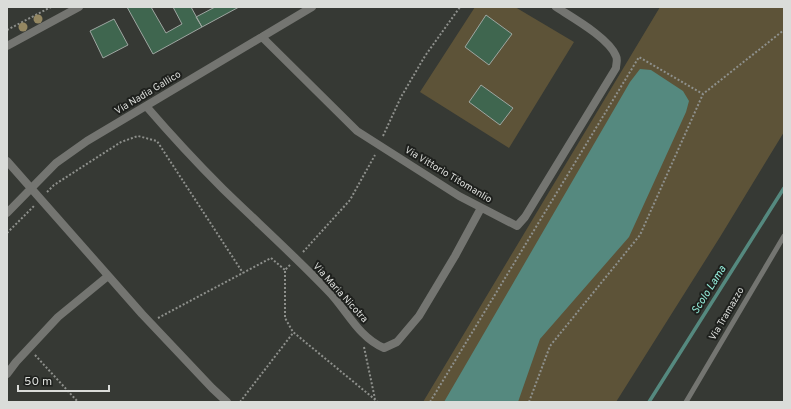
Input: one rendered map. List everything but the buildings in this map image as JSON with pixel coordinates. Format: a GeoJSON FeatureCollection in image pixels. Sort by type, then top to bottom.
{"type":"FeatureCollection","features":[{"type":"Feature","properties":{"kind":"street"},"geometry":{"type":"LineString","coordinates":[[7,46],[79,7]]}},
{"type":"Feature","properties":{"kind":"street","name":"Via Nadia Gallico"},"geometry":{"type":"LineString","coordinates":[[7,213],[56,163],[87,141],[312,7]]}},
{"type":"Feature","properties":{"kind":"street","name":"Via Vittorio Titomanlio"},"geometry":{"type":"LineString","coordinates":[[262,37],[357,131],[459,196],[517,226],[525,216],[616,68],[617,58],[610,46],[585,26],[556,7]]}},
{"type":"Feature","properties":{"kind":"street","name":"Via Maria Nicotra"},"geometry":{"type":"LineString","coordinates":[[146,106],[186,150],[332,295],[374,344],[384,348],[397,342],[419,316],[455,256],[481,208]]}},
{"type":"Feature","properties":{"kind":"street"},"geometry":{"type":"LineString","coordinates":[[7,161],[150,323],[227,402]]}},
{"type":"Feature","properties":{"kind":"street"},"geometry":{"type":"LineString","coordinates":[[7,374],[58,317],[108,276]]}},
{"type":"Feature","properties":{"kind":"lane","name":"Via Tramazzo"},"geometry":{"type":"LineString","coordinates":[[686,402],[784,236]]}},
{"type":"Feature","properties":{"kind":"path"},"geometry":{"type":"LineString","coordinates":[[7,30],[51,7]]}},
{"type":"Feature","properties":{"kind":"path"},"geometry":{"type":"LineString","coordinates":[[529,402],[550,346],[640,236],[703,94],[784,30]]}},
{"type":"Feature","properties":{"kind":"path"},"geometry":{"type":"LineString","coordinates":[[430,402],[639,57],[703,94]]}},
{"type":"Feature","properties":{"kind":"path"},"geometry":{"type":"LineString","coordinates":[[7,233],[54,185],[121,142],[138,136],[157,141],[243,273]]}},
{"type":"Feature","properties":{"kind":"path"},"geometry":{"type":"LineString","coordinates":[[150,323],[271,258],[285,270]]}},
{"type":"Feature","properties":{"kind":"path"},"geometry":{"type":"LineString","coordinates":[[296,259],[285,270],[285,318],[293,332],[378,402]]}},
{"type":"Feature","properties":{"kind":"path"},"geometry":{"type":"LineString","coordinates":[[361,330],[375,399]]}},
{"type":"Feature","properties":{"kind":"path"},"geometry":{"type":"LineString","coordinates":[[240,402],[293,332]]}},
{"type":"Feature","properties":{"kind":"path"},"geometry":{"type":"LineString","coordinates":[[29,348],[78,402]]}},
{"type":"Feature","properties":{"kind":"shaded area"},"geometry":{"type":"Polygon","coordinates":[[[475,7],[515,7],[574,42],[509,148],[420,92],[475,7]]]}},
{"type":"Feature","properties":{"kind":"shaded area"},"geometry":{"type":"Polygon","coordinates":[[[660,7],[784,7],[784,132],[616,402],[423,402],[660,7]]]}},
{"type":"Feature","properties":{"kind":"water"},"geometry":{"type":"Polygon","coordinates":[[[640,69],[651,70],[683,91],[689,101],[686,112],[629,237],[540,339],[518,402],[444,402],[630,82],[640,69]]]}},
{"type":"Feature","properties":{"kind":"waterway","name":"Scolo Lama"},"geometry":{"type":"LineString","coordinates":[[649,402],[784,188]]}}]}
